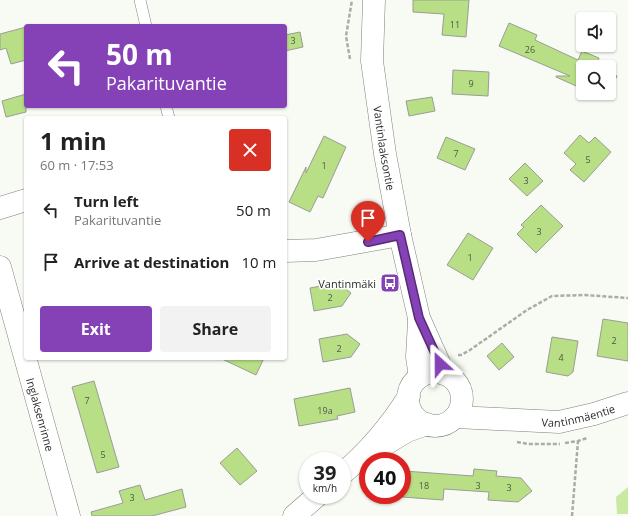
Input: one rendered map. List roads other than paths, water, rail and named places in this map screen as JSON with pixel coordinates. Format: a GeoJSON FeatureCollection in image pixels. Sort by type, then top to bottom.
{"type":"FeatureCollection","features":[{"type":"Feature","properties":{"kind":"street","name":"Vantinlaaksontie"},"geometry":{"type":"LineString","coordinates":[[374,0],[372,60],[385,154],[400,235],[419,318],[444,374]]}},
{"type":"Feature","properties":{"kind":"street"},"geometry":{"type":"LineString","coordinates":[[0,208],[24,201]]}},
{"type":"Feature","properties":{"kind":"street"},"geometry":{"type":"LineString","coordinates":[[287,251],[316,250],[400,235]]}},
{"type":"Feature","properties":{"kind":"street","name":"Inglaksenrinne"},"geometry":{"type":"LineString","coordinates":[[0,267],[24,354]]}},
{"type":"Feature","properties":{"kind":"street","name":"Vantinlaaksontie"},"geometry":{"type":"LineString","coordinates":[[419,318],[417,357],[420,377]]}},
{"type":"Feature","properties":{"kind":"street","name":"Inglaksenrinne"},"geometry":{"type":"LineString","coordinates":[[26,360],[69,516]]}},
{"type":"Feature","properties":{"kind":"street"},"geometry":{"type":"LineString","coordinates":[[436,372],[444,374],[456,382],[462,395],[460,410],[456,417],[450,422],[435,426],[427,424],[419,420],[409,405],[409,396],[412,385],[420,377],[428,374],[436,372]]}},
{"type":"Feature","properties":{"kind":"street","name":"Vantinmäentie"},"geometry":{"type":"LineString","coordinates":[[462,395],[478,403],[527,421]]}},
{"type":"Feature","properties":{"kind":"street"},"geometry":{"type":"LineString","coordinates":[[351,466],[395,418],[409,396]]}},
{"type":"Feature","properties":{"kind":"street","name":"Vantinmäentie"},"geometry":{"type":"LineString","coordinates":[[456,417],[559,422],[594,414],[628,403]]}},
{"type":"Feature","properties":{"kind":"street"},"geometry":{"type":"LineString","coordinates":[[351,467],[407,431],[427,424]]}},
{"type":"Feature","properties":{"kind":"street"},"geometry":{"type":"LineString","coordinates":[[294,516],[308,504]]}},
{"type":"Feature","properties":{"kind":"lane"},"geometry":{"type":"LineString","coordinates":[[140,0],[146,24]]}},
{"type":"Feature","properties":{"kind":"place","name":"Vantinmäki"},"geometry":{"type":"Point","coordinates":[390,283]}}]}
